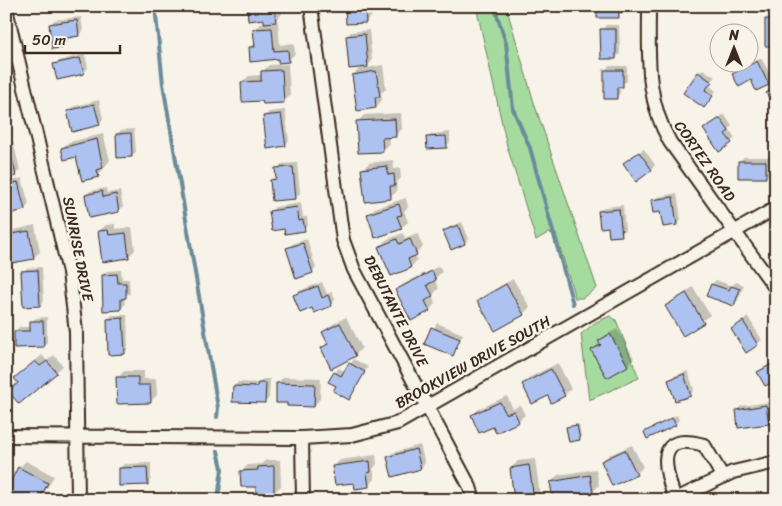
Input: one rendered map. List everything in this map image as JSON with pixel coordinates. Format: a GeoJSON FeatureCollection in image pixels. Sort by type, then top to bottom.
{"type":"FeatureCollection","features":[{"type":"Feature","properties":{"kind":"street","name":"DEBUTANTE DRIVE"},"geometry":{"type":"LineString","coordinates":[[311,6],[343,240],[354,270],[470,487],[474,500]]}},
{"type":"Feature","properties":{"kind":"street","name":"CORTEZ ROAD"},"geometry":{"type":"LineString","coordinates":[[649,6],[651,96],[659,124],[776,288]]}},
{"type":"Feature","properties":{"kind":"street","name":"SUNRISE DRIVE"},"geometry":{"type":"LineString","coordinates":[[6,9],[69,272],[76,332],[79,436],[78,500]]}},
{"type":"Feature","properties":{"kind":"street","name":"BROOKVIEW DRIVE SOUTH"},"geometry":{"type":"LineString","coordinates":[[6,436],[302,438],[352,435],[378,429],[398,423],[426,405],[776,208]]}},
{"type":"Feature","properties":{"kind":"street"},"geometry":{"type":"LineString","coordinates":[[302,438],[303,500]]}},
{"type":"Feature","properties":{"kind":"street"},"geometry":{"type":"LineString","coordinates":[[723,477],[704,446],[689,441],[676,442],[670,447],[666,458],[666,470],[674,500],[723,477],[733,472],[776,462]]}},
{"type":"Feature","properties":{"kind":"green space"},"geometry":{"type":"Polygon","coordinates":[[[476,6],[506,6],[535,106],[597,288],[582,298],[575,298],[556,234],[548,233],[536,240],[507,146],[476,6]]]}},
{"type":"Feature","properties":{"kind":"green space"},"geometry":{"type":"Polygon","coordinates":[[[610,316],[616,320],[639,378],[589,400],[581,334],[596,322],[610,316]]]}},
{"type":"Feature","properties":{"kind":"building"},"geometry":{"type":"Polygon","coordinates":[[[247,6],[274,6],[276,22],[264,23],[264,19],[248,21],[247,6]]]}},
{"type":"Feature","properties":{"kind":"building"},"geometry":{"type":"Polygon","coordinates":[[[345,6],[373,6],[373,8],[365,8],[366,23],[346,24],[345,6]]]}},
{"type":"Feature","properties":{"kind":"building"},"geometry":{"type":"Polygon","coordinates":[[[597,6],[618,6],[619,18],[597,18],[597,6]]]}},
{"type":"Feature","properties":{"kind":"building"},"geometry":{"type":"Polygon","coordinates":[[[765,19],[776,19],[776,46],[765,46],[765,19]]]}},
{"type":"Feature","properties":{"kind":"building"},"geometry":{"type":"Polygon","coordinates":[[[77,20],[79,36],[62,39],[63,48],[52,49],[49,24],[77,20]]]}},
{"type":"Feature","properties":{"kind":"building"},"geometry":{"type":"Polygon","coordinates":[[[272,28],[274,51],[288,50],[289,62],[278,63],[278,59],[250,62],[249,47],[255,47],[253,29],[272,28]]]}},
{"type":"Feature","properties":{"kind":"building"},"geometry":{"type":"Polygon","coordinates":[[[600,29],[616,29],[616,59],[601,59],[600,29]]]}},
{"type":"Feature","properties":{"kind":"building"},"geometry":{"type":"Polygon","coordinates":[[[365,34],[368,67],[349,69],[346,36],[365,34]]]}},
{"type":"Feature","properties":{"kind":"building"},"geometry":{"type":"Polygon","coordinates":[[[80,58],[84,74],[57,80],[53,64],[80,58]]]}},
{"type":"Feature","properties":{"kind":"building"},"geometry":{"type":"Polygon","coordinates":[[[760,67],[769,85],[756,91],[751,80],[739,87],[732,74],[736,72],[760,72],[760,67]]]}},
{"type":"Feature","properties":{"kind":"building"},"geometry":{"type":"Polygon","coordinates":[[[282,70],[284,103],[242,102],[241,82],[261,81],[261,71],[282,70]]]}},
{"type":"Feature","properties":{"kind":"building"},"geometry":{"type":"Polygon","coordinates":[[[604,70],[623,70],[623,87],[617,87],[617,99],[604,99],[604,70]]]}},
{"type":"Feature","properties":{"kind":"building"},"geometry":{"type":"Polygon","coordinates":[[[376,71],[380,97],[375,97],[376,108],[357,111],[352,75],[376,71]]]}},
{"type":"Feature","properties":{"kind":"building"},"geometry":{"type":"Polygon","coordinates":[[[698,72],[712,82],[705,90],[713,96],[704,108],[683,93],[698,72]]]}},
{"type":"Feature","properties":{"kind":"building"},"geometry":{"type":"Polygon","coordinates":[[[776,87],[776,101],[772,103],[766,93],[776,87]]]}},
{"type":"Feature","properties":{"kind":"building"},"geometry":{"type":"Polygon","coordinates":[[[94,104],[100,125],[72,132],[67,111],[94,104]]]}},
{"type":"Feature","properties":{"kind":"building"},"geometry":{"type":"Polygon","coordinates":[[[281,114],[286,146],[267,149],[263,116],[281,114]]]}},
{"type":"Feature","properties":{"kind":"building"},"geometry":{"type":"Polygon","coordinates":[[[720,118],[729,131],[725,134],[732,143],[719,152],[703,129],[720,118]]]}},
{"type":"Feature","properties":{"kind":"building"},"geometry":{"type":"Polygon","coordinates":[[[395,119],[396,137],[382,138],[383,152],[358,153],[356,121],[395,119]]]}},
{"type":"Feature","properties":{"kind":"building"},"geometry":{"type":"Polygon","coordinates":[[[131,133],[132,157],[117,158],[116,134],[131,133]]]}},
{"type":"Feature","properties":{"kind":"building"},"geometry":{"type":"Polygon","coordinates":[[[446,136],[447,148],[427,149],[426,137],[446,136]]]}},
{"type":"Feature","properties":{"kind":"building"},"geometry":{"type":"Polygon","coordinates":[[[97,139],[103,168],[97,170],[99,177],[82,181],[76,157],[64,160],[61,148],[97,139]]]}},
{"type":"Feature","properties":{"kind":"building"},"geometry":{"type":"Polygon","coordinates":[[[9,144],[16,176],[6,178],[6,145],[9,144]]]}},
{"type":"Feature","properties":{"kind":"building"},"geometry":{"type":"Polygon","coordinates":[[[639,152],[652,170],[636,182],[623,163],[639,152]]]}},
{"type":"Feature","properties":{"kind":"building"},"geometry":{"type":"Polygon","coordinates":[[[738,161],[766,161],[766,178],[738,178],[738,161]]]}},
{"type":"Feature","properties":{"kind":"building"},"geometry":{"type":"Polygon","coordinates":[[[387,166],[388,175],[394,174],[395,186],[390,186],[391,199],[365,202],[361,169],[387,166]]]}},
{"type":"Feature","properties":{"kind":"building"},"geometry":{"type":"Polygon","coordinates":[[[293,167],[296,199],[272,201],[270,180],[276,179],[275,168],[293,167]]]}},
{"type":"Feature","properties":{"kind":"building"},"geometry":{"type":"Polygon","coordinates":[[[18,182],[25,210],[9,214],[6,185],[18,182]]]}},
{"type":"Feature","properties":{"kind":"building"},"geometry":{"type":"Polygon","coordinates":[[[102,191],[103,197],[116,194],[119,212],[89,218],[85,195],[102,191]]]}},
{"type":"Feature","properties":{"kind":"building"},"geometry":{"type":"Polygon","coordinates":[[[673,197],[677,225],[663,227],[660,212],[653,213],[651,200],[673,197]]]}},
{"type":"Feature","properties":{"kind":"building"},"geometry":{"type":"Polygon","coordinates":[[[399,204],[402,215],[397,216],[402,229],[375,238],[367,214],[399,204]]]}},
{"type":"Feature","properties":{"kind":"building"},"geometry":{"type":"Polygon","coordinates":[[[297,207],[299,221],[303,220],[305,231],[285,234],[284,229],[272,231],[269,211],[297,207]]]}},
{"type":"Feature","properties":{"kind":"building"},"geometry":{"type":"Polygon","coordinates":[[[619,209],[622,236],[609,237],[608,227],[600,228],[598,211],[619,209]]]}},
{"type":"Feature","properties":{"kind":"building"},"geometry":{"type":"Polygon","coordinates":[[[458,225],[465,244],[451,250],[443,231],[458,225]]]}},
{"type":"Feature","properties":{"kind":"building"},"geometry":{"type":"Polygon","coordinates":[[[108,230],[109,235],[126,233],[129,258],[102,262],[98,231],[108,230]]]}},
{"type":"Feature","properties":{"kind":"building"},"geometry":{"type":"Polygon","coordinates":[[[29,231],[34,259],[6,264],[6,235],[29,231]]]}},
{"type":"Feature","properties":{"kind":"building"},"geometry":{"type":"Polygon","coordinates":[[[397,239],[399,244],[410,239],[417,255],[408,259],[411,268],[391,276],[378,247],[397,239]]]}},
{"type":"Feature","properties":{"kind":"building"},"geometry":{"type":"Polygon","coordinates":[[[303,243],[313,273],[296,279],[286,248],[303,243]]]}},
{"type":"Feature","properties":{"kind":"building"},"geometry":{"type":"Polygon","coordinates":[[[38,270],[40,306],[23,307],[21,271],[38,270]]]}},
{"type":"Feature","properties":{"kind":"building"},"geometry":{"type":"Polygon","coordinates":[[[432,271],[436,280],[427,285],[433,296],[425,301],[430,311],[411,321],[395,290],[432,271]]]}},
{"type":"Feature","properties":{"kind":"building"},"geometry":{"type":"Polygon","coordinates":[[[117,274],[118,283],[126,283],[126,298],[121,299],[121,310],[103,311],[102,275],[117,274]]]}},
{"type":"Feature","properties":{"kind":"building"},"geometry":{"type":"Polygon","coordinates":[[[506,284],[524,315],[495,331],[477,301],[506,284]]]}},
{"type":"Feature","properties":{"kind":"building"},"geometry":{"type":"Polygon","coordinates":[[[711,284],[729,290],[731,286],[740,289],[734,306],[706,296],[711,284]]]}},
{"type":"Feature","properties":{"kind":"building"},"geometry":{"type":"Polygon","coordinates":[[[318,286],[322,298],[328,295],[332,306],[314,313],[312,308],[300,313],[293,295],[318,286]]]}},
{"type":"Feature","properties":{"kind":"building"},"geometry":{"type":"Polygon","coordinates":[[[686,293],[704,323],[683,336],[665,306],[686,293]]]}},
{"type":"Feature","properties":{"kind":"building"},"geometry":{"type":"Polygon","coordinates":[[[123,318],[125,354],[108,355],[107,319],[123,318]]]}},
{"type":"Feature","properties":{"kind":"building"},"geometry":{"type":"Polygon","coordinates":[[[30,321],[43,321],[44,347],[14,348],[14,331],[30,331],[30,321]]]}},
{"type":"Feature","properties":{"kind":"building"},"geometry":{"type":"Polygon","coordinates":[[[743,321],[758,345],[746,353],[731,329],[743,321]]]}},
{"type":"Feature","properties":{"kind":"building"},"geometry":{"type":"Polygon","coordinates":[[[340,323],[356,356],[331,369],[321,348],[328,344],[322,332],[340,323]]]}},
{"type":"Feature","properties":{"kind":"building"},"geometry":{"type":"Polygon","coordinates":[[[431,327],[460,339],[453,356],[424,344],[431,327]]]}},
{"type":"Feature","properties":{"kind":"building"},"geometry":{"type":"Polygon","coordinates":[[[610,334],[628,366],[607,378],[591,350],[601,345],[598,341],[610,334]]]}},
{"type":"Feature","properties":{"kind":"building"},"geometry":{"type":"Polygon","coordinates":[[[35,361],[40,366],[47,361],[57,373],[19,404],[8,391],[18,383],[14,378],[35,361]]]}},
{"type":"Feature","properties":{"kind":"building"},"geometry":{"type":"Polygon","coordinates":[[[776,362],[776,380],[765,386],[757,372],[776,362]]]}},
{"type":"Feature","properties":{"kind":"building"},"geometry":{"type":"Polygon","coordinates":[[[349,363],[365,372],[349,400],[333,391],[336,386],[328,382],[334,372],[341,376],[349,363]]]}},
{"type":"Feature","properties":{"kind":"building"},"geometry":{"type":"Polygon","coordinates":[[[551,369],[565,396],[551,403],[548,396],[532,404],[522,384],[551,369]]]}},
{"type":"Feature","properties":{"kind":"building"},"geometry":{"type":"Polygon","coordinates":[[[684,374],[691,396],[675,401],[668,380],[684,374]]]}},
{"type":"Feature","properties":{"kind":"building"},"geometry":{"type":"Polygon","coordinates":[[[116,377],[138,377],[138,385],[150,385],[151,403],[117,404],[116,377]]]}},
{"type":"Feature","properties":{"kind":"building"},"geometry":{"type":"Polygon","coordinates":[[[258,383],[266,383],[265,403],[232,402],[233,386],[257,387],[258,383]]]}},
{"type":"Feature","properties":{"kind":"building"},"geometry":{"type":"Polygon","coordinates":[[[276,383],[315,384],[314,407],[287,406],[287,403],[276,403],[276,383]]]}},
{"type":"Feature","properties":{"kind":"building"},"geometry":{"type":"Polygon","coordinates":[[[500,402],[506,414],[514,411],[519,422],[496,433],[493,427],[479,433],[471,415],[500,402]]]}},
{"type":"Feature","properties":{"kind":"building"},"geometry":{"type":"Polygon","coordinates":[[[766,405],[769,424],[738,428],[736,410],[766,405]]]}},
{"type":"Feature","properties":{"kind":"building"},"geometry":{"type":"Polygon","coordinates":[[[672,418],[676,425],[647,439],[644,432],[672,418]]]}},
{"type":"Feature","properties":{"kind":"building"},"geometry":{"type":"Polygon","coordinates":[[[577,425],[580,440],[569,442],[566,427],[577,425]]]}},
{"type":"Feature","properties":{"kind":"building"},"geometry":{"type":"Polygon","coordinates":[[[416,449],[421,469],[392,477],[387,457],[416,449]]]}},
{"type":"Feature","properties":{"kind":"building"},"geometry":{"type":"Polygon","coordinates":[[[625,450],[637,475],[612,486],[601,461],[625,450]]]}},
{"type":"Feature","properties":{"kind":"building"},"geometry":{"type":"Polygon","coordinates":[[[370,461],[371,472],[367,473],[369,487],[355,489],[354,483],[335,485],[332,466],[370,461]]]}},
{"type":"Feature","properties":{"kind":"building"},"geometry":{"type":"Polygon","coordinates":[[[529,465],[534,500],[514,500],[510,468],[529,465]]]}},
{"type":"Feature","properties":{"kind":"building"},"geometry":{"type":"Polygon","coordinates":[[[274,466],[274,494],[256,494],[256,487],[241,487],[240,471],[258,470],[258,467],[274,466]]]}},
{"type":"Feature","properties":{"kind":"building"},"geometry":{"type":"Polygon","coordinates":[[[18,467],[48,483],[39,500],[23,500],[6,491],[18,467]]]}},
{"type":"Feature","properties":{"kind":"building"},"geometry":{"type":"Polygon","coordinates":[[[147,467],[148,485],[119,486],[119,468],[147,467]]]}},
{"type":"Feature","properties":{"kind":"building"},"geometry":{"type":"Polygon","coordinates":[[[590,475],[593,493],[553,500],[550,482],[590,475]]]}},
{"type":"Feature","properties":{"kind":"waterway"},"geometry":{"type":"LineString","coordinates":[[155,6],[163,84],[218,408],[217,417]]}},
{"type":"Feature","properties":{"kind":"waterway"},"geometry":{"type":"LineString","coordinates":[[494,6],[506,43],[513,109],[530,148],[573,304]]}},
{"type":"Feature","properties":{"kind":"waterway"},"geometry":{"type":"LineString","coordinates":[[218,451],[222,468],[218,500]]}}]}
